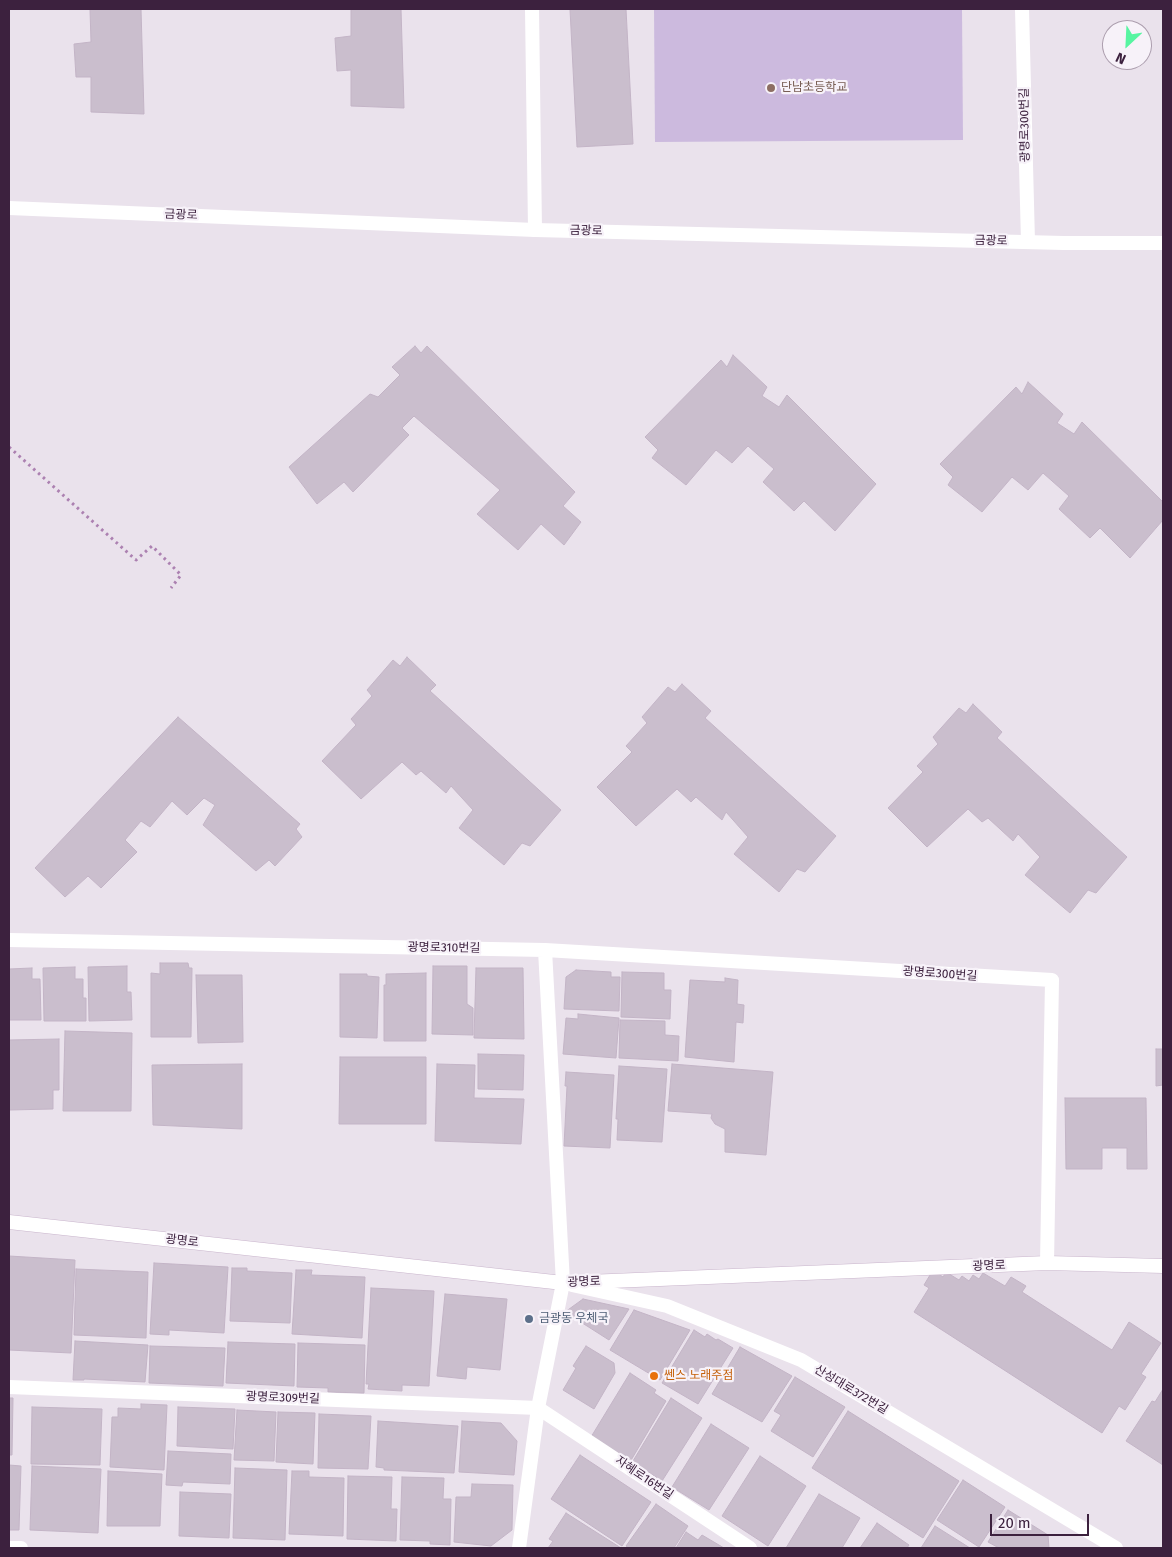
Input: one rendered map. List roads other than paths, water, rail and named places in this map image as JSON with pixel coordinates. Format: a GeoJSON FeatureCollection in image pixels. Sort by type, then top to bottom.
{"type":"FeatureCollection","features":[{"type":"Feature","properties":{"kind":"street"},"geometry":{"type":"LineString","coordinates":[[532,9],[535,230]]}},
{"type":"Feature","properties":{"kind":"street","name":"광명로300번길"},"geometry":{"type":"LineString","coordinates":[[1022,9],[1028,242]]}},
{"type":"Feature","properties":{"kind":"street","name":"금광로"},"geometry":{"type":"LineString","coordinates":[[9,208],[535,230],[1028,242],[1163,243]]}},
{"type":"Feature","properties":{"kind":"street","name":"광명로310번길"},"geometry":{"type":"LineString","coordinates":[[9,940],[545,950]]}},
{"type":"Feature","properties":{"kind":"street"},"geometry":{"type":"LineString","coordinates":[[519,1548],[538,1408],[563,1283],[545,950]]}},
{"type":"Feature","properties":{"kind":"street","name":"광명로300번길"},"geometry":{"type":"LineString","coordinates":[[545,950],[1052,980],[1046,1263]]}},
{"type":"Feature","properties":{"kind":"street","name":"광명로"},"geometry":{"type":"LineString","coordinates":[[9,1222],[563,1283],[1046,1263],[1163,1266]]}},
{"type":"Feature","properties":{"kind":"street","name":"산성대로372번길"},"geometry":{"type":"LineString","coordinates":[[563,1283],[667,1306],[801,1360],[1108,1546]]}},
{"type":"Feature","properties":{"kind":"street","name":"광명로309번길"},"geometry":{"type":"LineString","coordinates":[[9,1387],[538,1408]]}},
{"type":"Feature","properties":{"kind":"street","name":"자혜로16번길"},"geometry":{"type":"LineString","coordinates":[[538,1408],[750,1548]]}},
{"type":"Feature","properties":{"kind":"street"},"geometry":{"type":"LineString","coordinates":[[9,1548],[21,1548]]}},
{"type":"Feature","properties":{"kind":"place","name":"단남초등학교"},"geometry":{"type":"Point","coordinates":[771,88]}},
{"type":"Feature","properties":{"kind":"place","name":"금광동 우체국"},"geometry":{"type":"Point","coordinates":[529,1319]}},
{"type":"Feature","properties":{"kind":"place","name":"쎈스 노래주점"},"geometry":{"type":"Point","coordinates":[654,1376]}}]}
